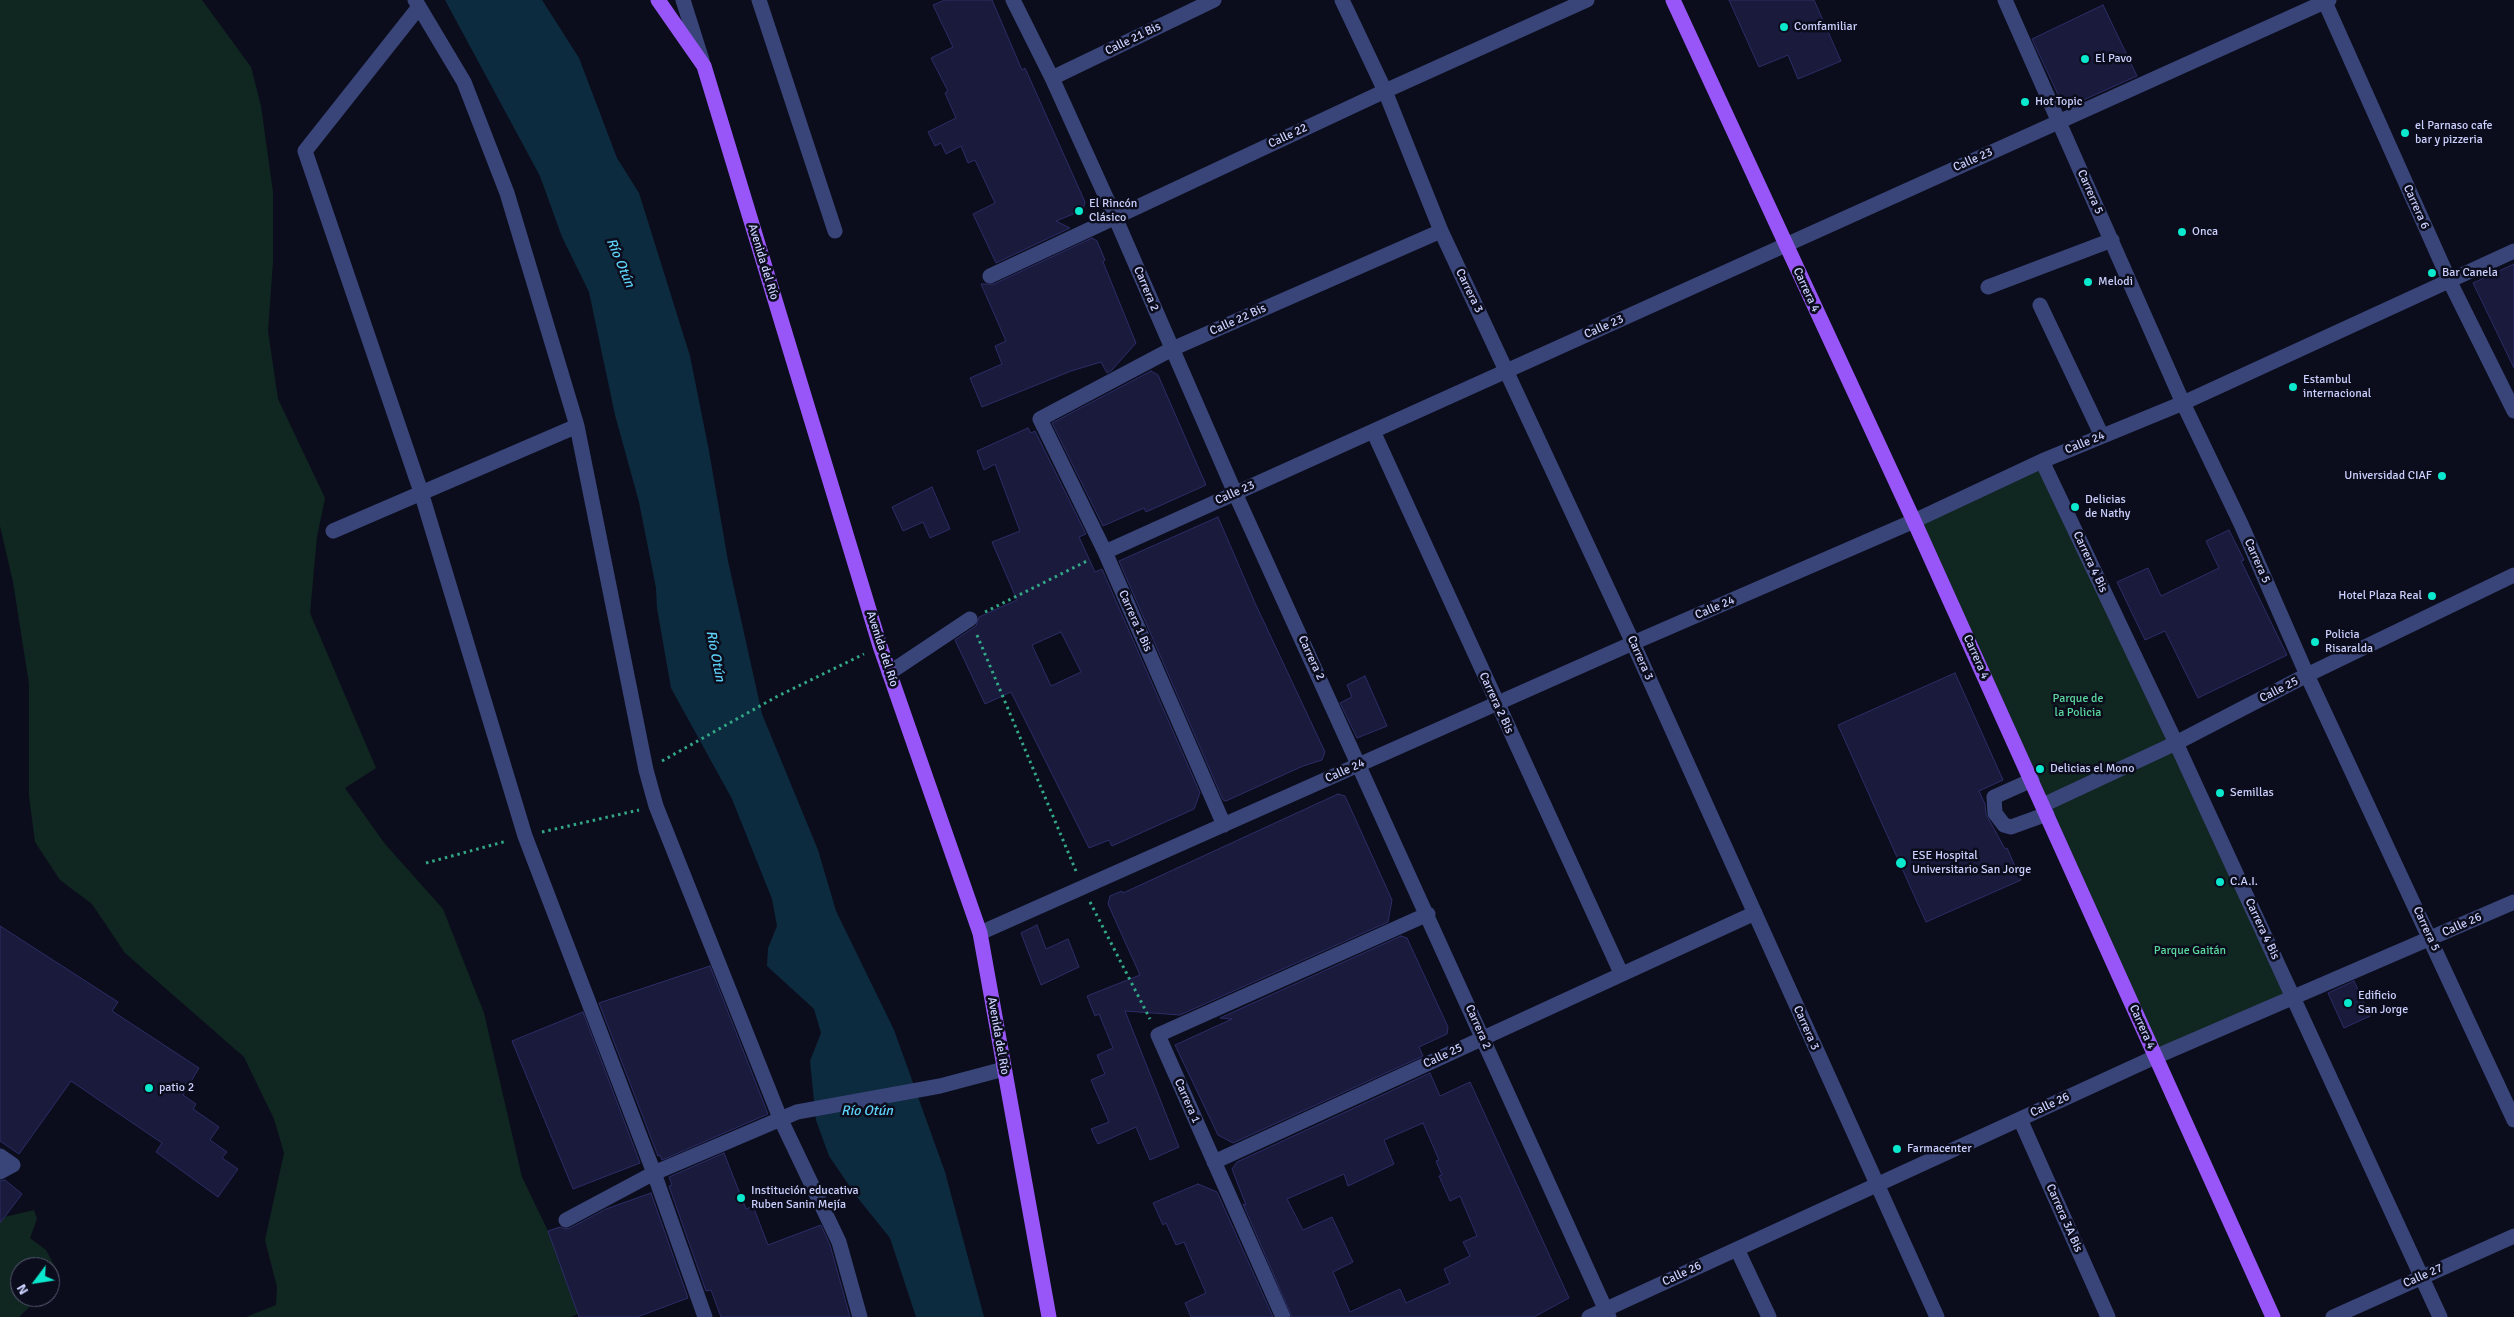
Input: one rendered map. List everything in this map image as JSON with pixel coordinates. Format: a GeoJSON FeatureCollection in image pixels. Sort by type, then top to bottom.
{"type":"FeatureCollection","features":[{"type":"Feature","properties":{"kind":"main road","name":"Avenida del Río"},"geometry":{"type":"LineString","coordinates":[[658,0],[704,66],[880,646],[980,933],[1049,1317]]}},
{"type":"Feature","properties":{"kind":"main road","name":"Carrera 4"},"geometry":{"type":"LineString","coordinates":[[1673,0],[2032,780],[2273,1317]]}},
{"type":"Feature","properties":{"kind":"street"},"geometry":{"type":"LineString","coordinates":[[683,0],[704,66]]}},
{"type":"Feature","properties":{"kind":"street"},"geometry":{"type":"LineString","coordinates":[[759,0],[835,231]]}},
{"type":"Feature","properties":{"kind":"street","name":"Carrera 2"},"geometry":{"type":"LineString","coordinates":[[1013,0],[1052,78],[1115,217],[1235,493],[1360,764],[1607,1313]]}},
{"type":"Feature","properties":{"kind":"street","name":"Calle 21 Bis"},"geometry":{"type":"LineString","coordinates":[[1052,78],[1214,0]]}},
{"type":"Feature","properties":{"kind":"street","name":"Carrera 3"},"geometry":{"type":"LineString","coordinates":[[1342,0],[1386,91],[1441,231],[1508,370],[1633,643],[1937,1317]]}},
{"type":"Feature","properties":{"kind":"street","name":"Calle 22"},"geometry":{"type":"LineString","coordinates":[[990,276],[1386,91],[1587,0]]}},
{"type":"Feature","properties":{"kind":"street","name":"Carrera 5"},"geometry":{"type":"LineString","coordinates":[[2005,0],[2183,404],[2241,524],[2308,676],[2514,1120]]}},
{"type":"Feature","properties":{"kind":"street","name":"Calle 23"},"geometry":{"type":"LineString","coordinates":[[1105,552],[2326,1]]}},
{"type":"Feature","properties":{"kind":"street","name":"Carrera 6"},"geometry":{"type":"LineString","coordinates":[[2326,1],[2450,282],[2514,411]]}},
{"type":"Feature","properties":{"kind":"street"},"geometry":{"type":"LineString","coordinates":[[705,1317],[654,1173],[525,836],[421,492],[305,151],[417,4],[464,82],[506,193],[577,426],[644,760],[656,806],[780,1118],[839,1242],[860,1317]]}},
{"type":"Feature","properties":{"kind":"street","name":"Calle 22 Bis"},"geometry":{"type":"LineString","coordinates":[[1040,419],[1172,349],[1441,231]]}},
{"type":"Feature","properties":{"kind":"street"},"geometry":{"type":"LineString","coordinates":[[1988,287],[2112,240]]}},
{"type":"Feature","properties":{"kind":"street","name":"Calle 24"},"geometry":{"type":"LineString","coordinates":[[980,933],[1633,643],[1914,521],[2042,461],[2183,404],[2514,251]]}},
{"type":"Feature","properties":{"kind":"street"},"geometry":{"type":"LineString","coordinates":[[2040,305],[2102,436]]}},
{"type":"Feature","properties":{"kind":"street","name":"Carrera 1 Bis"},"geometry":{"type":"LineString","coordinates":[[1040,419],[1105,552],[1224,825]]}},
{"type":"Feature","properties":{"kind":"street"},"geometry":{"type":"LineString","coordinates":[[333,531],[577,426]]}},
{"type":"Feature","properties":{"kind":"street","name":"Carrera 2 Bis"},"geometry":{"type":"LineString","coordinates":[[1373,431],[1496,704],[1621,973]]}},
{"type":"Feature","properties":{"kind":"street","name":"Carrera 4 Bis"},"geometry":{"type":"LineString","coordinates":[[2042,461],[2176,743],[2440,1317]]}},
{"type":"Feature","properties":{"kind":"street","name":"Calle 25"},"geometry":{"type":"LineString","coordinates":[[2032,780],[1994,797],[1995,813],[2004,825],[2011,827],[2308,676],[2514,575]]}},
{"type":"Feature","properties":{"kind":"street"},"geometry":{"type":"LineString","coordinates":[[889,673],[970,619]]}},
{"type":"Feature","properties":{"kind":"street","name":"Calle 26"},"geometry":{"type":"LineString","coordinates":[[1589,1317],[1607,1313],[1737,1248],[2155,1057],[2514,902]]}},
{"type":"Feature","properties":{"kind":"street","name":"Calle 25"},"geometry":{"type":"LineString","coordinates":[[1214,1162],[1621,973],[1755,913]]}},
{"type":"Feature","properties":{"kind":"street"},"geometry":{"type":"LineString","coordinates":[[1158,1035],[1428,914]]}},
{"type":"Feature","properties":{"kind":"street","name":"Carrera 1"},"geometry":{"type":"LineString","coordinates":[[1158,1035],[1283,1317]]}},
{"type":"Feature","properties":{"kind":"street"},"geometry":{"type":"LineString","coordinates":[[566,1220],[654,1173],[797,1112],[940,1086],[1004,1069]]}},
{"type":"Feature","properties":{"kind":"street","name":"Carrera 3A Bis"},"geometry":{"type":"LineString","coordinates":[[2020,1119],[2108,1317]]}},
{"type":"Feature","properties":{"kind":"street"},"geometry":{"type":"LineString","coordinates":[[0,1156],[13,1165],[0,1172]]}},
{"type":"Feature","properties":{"kind":"street","name":"Calle 27"},"geometry":{"type":"LineString","coordinates":[[2333,1317],[2514,1236]]}},
{"type":"Feature","properties":{"kind":"street"},"geometry":{"type":"LineString","coordinates":[[1737,1248],[1769,1317]]}},
{"type":"Feature","properties":{"kind":"path"},"geometry":{"type":"LineString","coordinates":[[1105,552],[970,619],[1084,888],[1158,1035]]}},
{"type":"Feature","properties":{"kind":"path"},"geometry":{"type":"LineString","coordinates":[[667,758],[776,697],[880,646]]}},
{"type":"Feature","properties":{"kind":"green space"},"geometry":{"type":"Polygon","coordinates":[[[0,0],[202,0],[251,67],[261,106],[273,192],[273,262],[268,331],[278,399],[325,498],[317,537],[310,613],[376,768],[345,788],[385,844],[443,909],[484,1013],[522,1177],[586,1310],[571,1317],[246,1317],[276,1305],[277,1287],[265,1240],[284,1153],[274,1119],[244,1057],[125,953],[92,904],[60,880],[35,842],[29,796],[29,684],[13,582],[0,526],[0,0]]]}},
{"type":"Feature","properties":{"kind":"green space"},"geometry":{"type":"Polygon","coordinates":[[[2042,461],[2293,996],[2155,1057],[1914,521],[2042,461]]]}},
{"type":"Feature","properties":{"kind":"green space"},"geometry":{"type":"Polygon","coordinates":[[[34,1210],[37,1219],[30,1238],[46,1250],[50,1257],[10,1257],[10,1307],[30,1307],[19,1317],[0,1317],[0,1218],[34,1210]]]}},
{"type":"Feature","properties":{"kind":"water","name":"Río Otún"},"geometry":{"type":"Polygon","coordinates":[[[445,0],[542,0],[579,58],[617,158],[639,193],[690,356],[728,561],[762,714],[818,850],[836,911],[894,1030],[945,1172],[984,1317],[916,1317],[890,1238],[857,1197],[829,1156],[816,1120],[810,1061],[821,1033],[814,1009],[767,966],[768,948],[777,926],[772,899],[732,799],[671,688],[657,608],[656,588],[639,502],[615,415],[589,292],[562,237],[540,176],[445,0]]]}},
{"type":"Feature","properties":{"kind":"building"},"geometry":{"type":"Polygon","coordinates":[[[945,0],[992,0],[1022,70],[1025,68],[1085,202],[1083,210],[1056,221],[1070,228],[996,263],[973,214],[995,203],[975,160],[968,163],[961,146],[946,154],[941,143],[935,146],[928,132],[956,118],[945,93],[948,91],[931,58],[953,47],[933,5],[945,0]]]}},
{"type":"Feature","properties":{"kind":"building","name":"Comfamiliar"},"geometry":{"type":"Polygon","coordinates":[[[1729,0],[1814,0],[1841,61],[1798,79],[1788,55],[1759,67],[1729,0]]]}},
{"type":"Feature","properties":{"kind":"building","name":"El Pavo"},"geometry":{"type":"Polygon","coordinates":[[[2103,5],[2137,76],[2070,106],[2062,103],[2032,39],[2103,5]]]}},
{"type":"Feature","properties":{"kind":"building"},"geometry":{"type":"Polygon","coordinates":[[[1092,238],[1097,241],[1105,260],[1103,262],[1136,343],[1112,370],[1107,373],[1101,362],[1071,371],[982,407],[970,378],[1002,364],[995,346],[1006,341],[981,284],[994,284],[1092,238]]]}},
{"type":"Feature","properties":{"kind":"building"},"geometry":{"type":"Polygon","coordinates":[[[2514,264],[2514,368],[2473,283],[2514,264]]]}},
{"type":"Feature","properties":{"kind":"building"},"geometry":{"type":"Polygon","coordinates":[[[1151,371],[1158,375],[1206,485],[1146,512],[1144,508],[1103,526],[1052,423],[1151,371]]]}},
{"type":"Feature","properties":{"kind":"building"},"geometry":{"type":"Polygon","coordinates":[[[1028,428],[1031,433],[1035,431],[1086,534],[1079,537],[1095,572],[1102,569],[1200,793],[1194,809],[1112,846],[1109,840],[1089,848],[1011,692],[985,704],[955,640],[976,626],[979,617],[1017,600],[992,542],[1020,531],[995,464],[984,470],[977,451],[1028,428]],[[1061,632],[1032,645],[1051,686],[1081,672],[1061,632]]]}},
{"type":"Feature","properties":{"kind":"building"},"geometry":{"type":"Polygon","coordinates":[[[932,487],[950,529],[930,538],[923,522],[903,531],[892,507],[932,487]]]}},
{"type":"Feature","properties":{"kind":"building"},"geometry":{"type":"Polygon","coordinates":[[[1218,517],[1255,603],[1325,752],[1322,760],[1303,766],[1226,801],[1223,800],[1119,561],[1218,517]]]}},
{"type":"Feature","properties":{"kind":"building"},"geometry":{"type":"Polygon","coordinates":[[[2229,530],[2244,560],[2241,561],[2287,655],[2198,698],[2165,631],[2145,640],[2117,582],[2148,568],[2161,596],[2219,568],[2206,541],[2229,530]]]}},
{"type":"Feature","properties":{"kind":"building"},"geometry":{"type":"Polygon","coordinates":[[[1955,673],[2003,780],[1979,791],[1985,804],[1986,814],[2005,849],[2007,848],[2021,880],[1926,922],[1838,725],[1955,673]]]}},
{"type":"Feature","properties":{"kind":"building"},"geometry":{"type":"Polygon","coordinates":[[[1365,676],[1387,726],[1357,738],[1340,703],[1352,697],[1347,685],[1365,676]]]}},
{"type":"Feature","properties":{"kind":"building"},"geometry":{"type":"Polygon","coordinates":[[[1338,794],[1345,796],[1392,900],[1388,922],[1180,1015],[1125,1011],[1179,1147],[1150,1160],[1136,1127],[1098,1144],[1091,1129],[1109,1122],[1091,1080],[1105,1074],[1097,1055],[1113,1048],[1099,1014],[1095,1016],[1087,996],[1140,975],[1108,904],[1110,896],[1122,891],[1123,893],[1338,794]]]}},
{"type":"Feature","properties":{"kind":"building"},"geometry":{"type":"Polygon","coordinates":[[[1037,925],[1046,949],[1068,939],[1079,967],[1041,985],[1021,933],[1037,925]]]}},
{"type":"Feature","properties":{"kind":"building"},"geometry":{"type":"Polygon","coordinates":[[[0,926],[118,1002],[112,1011],[199,1068],[183,1095],[196,1104],[193,1109],[219,1127],[210,1140],[227,1152],[222,1158],[238,1169],[218,1197],[156,1152],[162,1143],[71,1081],[19,1154],[0,1141],[0,926]]]}},
{"type":"Feature","properties":{"kind":"building"},"geometry":{"type":"Polygon","coordinates":[[[1401,936],[1407,938],[1448,1027],[1447,1034],[1419,1047],[1423,1056],[1233,1143],[1218,1135],[1175,1045],[1232,1019],[1220,1018],[1401,936]]]}},
{"type":"Feature","properties":{"kind":"building"},"geometry":{"type":"Polygon","coordinates":[[[710,966],[768,1114],[662,1160],[660,1155],[658,1156],[599,1003],[710,966]]]}},
{"type":"Feature","properties":{"kind":"building","name":"Edificio San Jorge"},"geometry":{"type":"Polygon","coordinates":[[[2354,981],[2370,1016],[2344,1028],[2328,993],[2354,981]]]}},
{"type":"Feature","properties":{"kind":"building"},"geometry":{"type":"Polygon","coordinates":[[[583,1012],[640,1163],[573,1189],[512,1041],[583,1012]]]}},
{"type":"Feature","properties":{"kind":"building"},"geometry":{"type":"Polygon","coordinates":[[[1430,1073],[1440,1096],[1470,1082],[1569,1298],[1534,1317],[1292,1317],[1243,1204],[1246,1205],[1232,1169],[1237,1162],[1430,1073]],[[1423,1123],[1384,1140],[1394,1164],[1348,1186],[1344,1174],[1287,1199],[1303,1230],[1332,1217],[1353,1262],[1333,1272],[1350,1312],[1400,1289],[1406,1303],[1450,1283],[1444,1269],[1470,1256],[1463,1242],[1477,1236],[1460,1196],[1450,1201],[1439,1176],[1442,1175],[1436,1161],[1439,1160],[1423,1123]]]}},
{"type":"Feature","properties":{"kind":"building"},"geometry":{"type":"Polygon","coordinates":[[[724,1153],[746,1209],[753,1206],[768,1245],[821,1225],[830,1245],[850,1317],[721,1317],[711,1290],[706,1291],[669,1186],[672,1185],[669,1177],[724,1153]]]}},
{"type":"Feature","properties":{"kind":"building"},"geometry":{"type":"Polygon","coordinates":[[[5,1180],[22,1194],[0,1223],[0,1181],[5,1180]]]}},
{"type":"Feature","properties":{"kind":"building"},"geometry":{"type":"Polygon","coordinates":[[[1198,1184],[1217,1192],[1273,1317],[1191,1317],[1185,1303],[1206,1293],[1184,1242],[1176,1245],[1166,1223],[1163,1225],[1153,1203],[1198,1184]]]}},
{"type":"Feature","properties":{"kind":"building"},"geometry":{"type":"Polygon","coordinates":[[[651,1193],[688,1298],[637,1317],[579,1317],[548,1231],[560,1227],[570,1228],[606,1209],[651,1193]]]}},
{"type":"Feature","properties":{"kind":"place","name":"Comfamiliar"},"geometry":{"type":"Point","coordinates":[1784,27]}},
{"type":"Feature","properties":{"kind":"place","name":"El Pavo"},"geometry":{"type":"Point","coordinates":[2085,59]}},
{"type":"Feature","properties":{"kind":"place","name":"Hot Topic"},"geometry":{"type":"Point","coordinates":[2025,102]}},
{"type":"Feature","properties":{"kind":"place","name":"el Parnaso cafe bar y pizzeria"},"geometry":{"type":"Point","coordinates":[2405,133]}},
{"type":"Feature","properties":{"kind":"place","name":"El Rincón Clásico"},"geometry":{"type":"Point","coordinates":[1079,211]}},
{"type":"Feature","properties":{"kind":"place","name":"Onca"},"geometry":{"type":"Point","coordinates":[2182,232]}},
{"type":"Feature","properties":{"kind":"place","name":"Bar Canela"},"geometry":{"type":"Point","coordinates":[2432,273]}},
{"type":"Feature","properties":{"kind":"place","name":"Melodi"},"geometry":{"type":"Point","coordinates":[2088,282]}},
{"type":"Feature","properties":{"kind":"place","name":"Estambul internacional"},"geometry":{"type":"Point","coordinates":[2293,387]}},
{"type":"Feature","properties":{"kind":"place","name":"Universidad CIAF"},"geometry":{"type":"Point","coordinates":[2442,476]}},
{"type":"Feature","properties":{"kind":"place","name":"Delicias de Nathy"},"geometry":{"type":"Point","coordinates":[2075,507]}},
{"type":"Feature","properties":{"kind":"place","name":"Hotel Plaza Real"},"geometry":{"type":"Point","coordinates":[2432,596]}},
{"type":"Feature","properties":{"kind":"place","name":"Policia Risaralda"},"geometry":{"type":"Point","coordinates":[2315,642]}},
{"type":"Feature","properties":{"kind":"place","name":"Delicias el Mono"},"geometry":{"type":"Point","coordinates":[2040,769]}},
{"type":"Feature","properties":{"kind":"place","name":"Semillas"},"geometry":{"type":"Point","coordinates":[2220,793]}},
{"type":"Feature","properties":{"kind":"place","name":"ESE Hospital Universitario San Jorge"},"geometry":{"type":"Point","coordinates":[1901,863]}},
{"type":"Feature","properties":{"kind":"place","name":"C.A.I."},"geometry":{"type":"Point","coordinates":[2220,882]}},
{"type":"Feature","properties":{"kind":"place","name":"Edificio San Jorge"},"geometry":{"type":"Point","coordinates":[2348,1003]}},
{"type":"Feature","properties":{"kind":"place","name":"patio 2"},"geometry":{"type":"Point","coordinates":[149,1088]}},
{"type":"Feature","properties":{"kind":"place","name":"Farmacenter"},"geometry":{"type":"Point","coordinates":[1897,1149]}},
{"type":"Feature","properties":{"kind":"place","name":"Institución educativa Ruben Sanin Mejía"},"geometry":{"type":"Point","coordinates":[741,1198]}},
{"type":"Feature","properties":{"kind":"park label","name":"Parque de la Policia"},"geometry":{"type":"Point","coordinates":[2078,706]}},
{"type":"Feature","properties":{"kind":"park label","name":"Parque Gaitán"},"geometry":{"type":"Point","coordinates":[2190,951]}}]}
